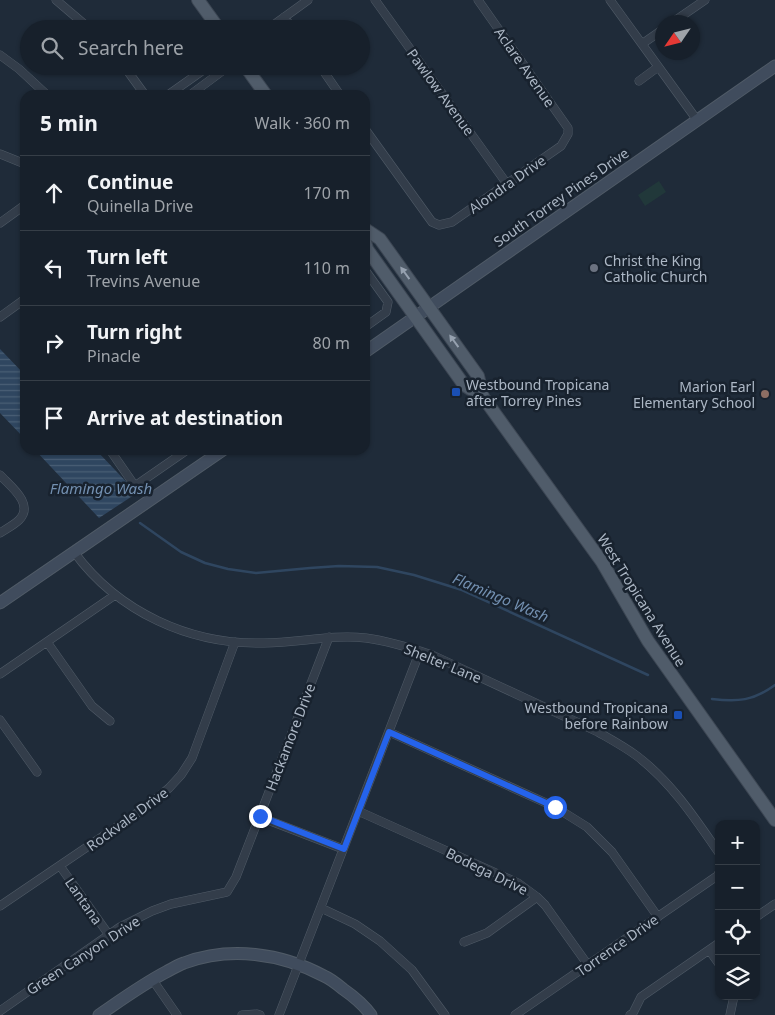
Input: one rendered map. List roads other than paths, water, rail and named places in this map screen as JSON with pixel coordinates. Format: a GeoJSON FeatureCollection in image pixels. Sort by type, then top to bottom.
{"type":"FeatureCollection","features":[{"type":"Feature","properties":{"kind":"main road"},"geometry":{"type":"LineString","coordinates":[[198,0],[212,20]]}},
{"type":"Feature","properties":{"kind":"main road","name":"South Torrey Pines Drive"},"geometry":{"type":"LineString","coordinates":[[370,348],[775,66]]}},
{"type":"Feature","properties":{"kind":"main road"},"geometry":{"type":"LineString","coordinates":[[252,75],[262,90]]}},
{"type":"Feature","properties":{"kind":"main road","name":"West Tropicana Avenue"},"geometry":{"type":"LineString","coordinates":[[370,232],[380,239],[478,376],[483,397]]}},
{"type":"Feature","properties":{"kind":"main road","name":"West Tropicana Avenue"},"geometry":{"type":"LineString","coordinates":[[370,253],[464,385],[483,397],[602,562],[648,641],[775,820]]}},
{"type":"Feature","properties":{"kind":"main road"},"geometry":{"type":"LineString","coordinates":[[0,603],[215,455]]}},
{"type":"Feature","properties":{"kind":"main road"},"geometry":{"type":"LineString","coordinates":[[99,1015],[152,979],[182,963],[231,954],[265,955],[299,964],[326,976],[353,996],[371,1015]]}},
{"type":"Feature","properties":{"kind":"street"},"geometry":{"type":"LineString","coordinates":[[56,0],[79,20]]}},
{"type":"Feature","properties":{"kind":"street"},"geometry":{"type":"LineString","coordinates":[[280,20],[308,0]]}},
{"type":"Feature","properties":{"kind":"street","name":"Pawlow Avenue"},"geometry":{"type":"LineString","coordinates":[[375,0],[507,184]]}},
{"type":"Feature","properties":{"kind":"street","name":"Aclare Avenue"},"geometry":{"type":"LineString","coordinates":[[478,0],[568,128],[568,134]]}},
{"type":"Feature","properties":{"kind":"street"},"geometry":{"type":"LineString","coordinates":[[610,0],[697,120]]}},
{"type":"Feature","properties":{"kind":"street"},"geometry":{"type":"LineString","coordinates":[[683,15],[705,0]]}},
{"type":"Feature","properties":{"kind":"street"},"geometry":{"type":"LineString","coordinates":[[642,44],[655,35]]}},
{"type":"Feature","properties":{"kind":"street"},"geometry":{"type":"LineString","coordinates":[[0,55],[20,69]]}},
{"type":"Feature","properties":{"kind":"street"},"geometry":{"type":"LineString","coordinates":[[639,81],[658,67]]}},
{"type":"Feature","properties":{"kind":"street"},"geometry":{"type":"LineString","coordinates":[[26,75],[43,90]]}},
{"type":"Feature","properties":{"kind":"street"},"geometry":{"type":"LineString","coordinates":[[131,75],[141,90]]}},
{"type":"Feature","properties":{"kind":"street"},"geometry":{"type":"LineString","coordinates":[[175,90],[196,75]]}},
{"type":"Feature","properties":{"kind":"street"},"geometry":{"type":"LineString","coordinates":[[197,90],[217,75]]}},
{"type":"Feature","properties":{"kind":"street"},"geometry":{"type":"LineString","coordinates":[[326,75],[337,90]]}},
{"type":"Feature","properties":{"kind":"street","name":"Alondra Drive"},"geometry":{"type":"LineString","coordinates":[[370,136],[432,222],[439,225],[452,222],[561,146],[568,134]]}},
{"type":"Feature","properties":{"kind":"street"},"geometry":{"type":"LineString","coordinates":[[0,154],[20,162]]}},
{"type":"Feature","properties":{"kind":"street"},"geometry":{"type":"LineString","coordinates":[[0,223],[20,209]]}},
{"type":"Feature","properties":{"kind":"street"},"geometry":{"type":"LineString","coordinates":[[370,277],[388,302],[386,312],[370,323]]}},
{"type":"Feature","properties":{"kind":"street"},"geometry":{"type":"LineString","coordinates":[[0,317],[20,303]]}},
{"type":"Feature","properties":{"kind":"street"},"geometry":{"type":"LineString","coordinates":[[113,455],[135,486],[180,455]]}},
{"type":"Feature","properties":{"kind":"street"},"geometry":{"type":"LineString","coordinates":[[0,475],[20,496],[25,508],[19,520],[0,533]]}},
{"type":"Feature","properties":{"kind":"street","name":"Shelter Lane"},"geometry":{"type":"LineString","coordinates":[[74,552],[85,567],[115,595],[148,617],[179,630],[235,642],[265,643],[329,637],[365,638],[406,646],[432,656],[598,732],[638,757],[670,787],[715,847]]}},
{"type":"Feature","properties":{"kind":"street"},"geometry":{"type":"LineString","coordinates":[[0,674],[115,595]]}},
{"type":"Feature","properties":{"kind":"street","name":"Hackamore Drive"},"geometry":{"type":"LineString","coordinates":[[227,892],[236,877],[329,637]]}},
{"type":"Feature","properties":{"kind":"street"},"geometry":{"type":"LineString","coordinates":[[47,642],[92,706],[110,721]]}},
{"type":"Feature","properties":{"kind":"street","name":"Rockvale Drive"},"geometry":{"type":"LineString","coordinates":[[0,906],[159,797],[181,775],[192,758],[200,739],[235,642]]}},
{"type":"Feature","properties":{"kind":"street"},"geometry":{"type":"LineString","coordinates":[[279,1015],[420,651]]}},
{"type":"Feature","properties":{"kind":"street"},"geometry":{"type":"LineString","coordinates":[[0,720],[37,772]]}},
{"type":"Feature","properties":{"kind":"street"},"geometry":{"type":"LineString","coordinates":[[389,732],[555,807],[587,827],[612,852],[658,917]]}},
{"type":"Feature","properties":{"kind":"street","name":"Bodega Drive"},"geometry":{"type":"LineString","coordinates":[[358,812],[518,883],[537,896],[545,905],[588,965]]}},
{"type":"Feature","properties":{"kind":"street"},"geometry":{"type":"LineString","coordinates":[[260,816],[344,849]]}},
{"type":"Feature","properties":{"kind":"street","name":"Lantana"},"geometry":{"type":"LineString","coordinates":[[60,866],[109,935]]}},
{"type":"Feature","properties":{"kind":"street","name":"Torrence Drive"},"geometry":{"type":"LineString","coordinates":[[515,1015],[715,877]]}},
{"type":"Feature","properties":{"kind":"street","name":"Green Canyon Drive"},"geometry":{"type":"LineString","coordinates":[[0,1011],[120,927],[165,906],[227,892]]}},
{"type":"Feature","properties":{"kind":"street"},"geometry":{"type":"LineString","coordinates":[[464,942],[487,933],[537,896]]}},
{"type":"Feature","properties":{"kind":"street"},"geometry":{"type":"LineString","coordinates":[[760,914],[775,904]]}},
{"type":"Feature","properties":{"kind":"street"},"geometry":{"type":"LineString","coordinates":[[321,908],[355,924],[380,941],[412,970],[445,1015]]}},
{"type":"Feature","properties":{"kind":"street"},"geometry":{"type":"LineString","coordinates":[[630,1015],[634,1013],[640,997],[715,946]]}},
{"type":"Feature","properties":{"kind":"street"},"geometry":{"type":"LineString","coordinates":[[709,950],[715,958]]}},
{"type":"Feature","properties":{"kind":"street"},"geometry":{"type":"LineString","coordinates":[[152,979],[177,1015]]}},
{"type":"Feature","properties":{"kind":"street"},"geometry":{"type":"LineString","coordinates":[[730,1015],[733,1000]]}},
{"type":"Feature","properties":{"kind":"street"},"geometry":{"type":"LineString","coordinates":[[242,1015],[260,1015]]}},
{"type":"Feature","properties":{"kind":"water"},"geometry":{"type":"Polygon","coordinates":[[[0,349],[20,370],[20,434],[0,413],[0,349]]]}},
{"type":"Feature","properties":{"kind":"water","name":"Flamingo Wash"},"geometry":{"type":"Polygon","coordinates":[[[40,455],[101,455],[137,493],[99,518],[40,455]]]}},
{"type":"Feature","properties":{"kind":"waterway","name":"Flamingo Wash"},"geometry":{"type":"LineString","coordinates":[[140,523],[181,552],[205,563],[228,569],[256,573],[339,566],[377,567],[414,575],[462,590],[648,675]]}},
{"type":"Feature","properties":{"kind":"waterway","name":"Flamingo Wash"},"geometry":{"type":"LineString","coordinates":[[712,699],[745,699],[760,694],[775,685]]}},
{"type":"Feature","properties":{"kind":"place","name":"Christ the King Catholic Church"},"geometry":{"type":"Point","coordinates":[594,268]}},
{"type":"Feature","properties":{"kind":"place","name":"Westbound Tropicana after Torrey Pines"},"geometry":{"type":"Point","coordinates":[456,392]}},
{"type":"Feature","properties":{"kind":"place","name":"Marion Earl Elementary School"},"geometry":{"type":"Point","coordinates":[765,394]}},
{"type":"Feature","properties":{"kind":"place","name":"Westbound Tropicana before Rainbow"},"geometry":{"type":"Point","coordinates":[678,715]}}]}
